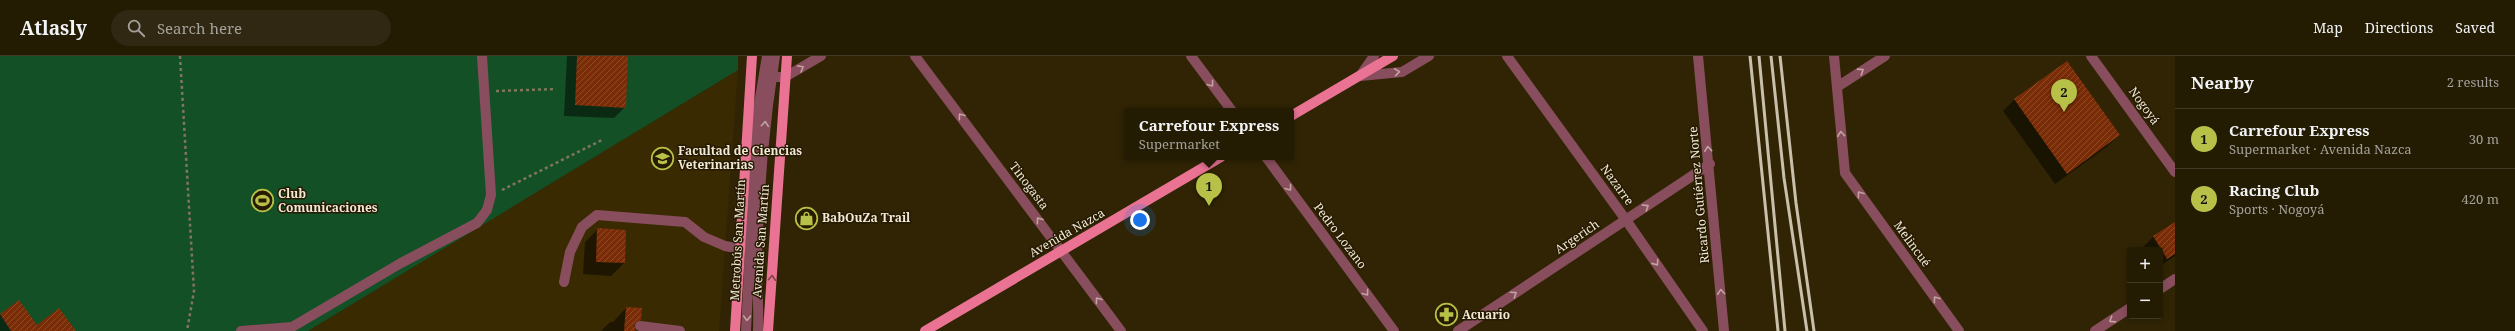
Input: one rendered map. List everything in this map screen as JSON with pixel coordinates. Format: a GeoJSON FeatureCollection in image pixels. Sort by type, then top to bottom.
{"type":"FeatureCollection","features":[{"type":"Feature","properties":{"kind":"main road","name":"Avenida San Martín"},"geometry":{"type":"LineString","coordinates":[[736,331],[752,56]]}},
{"type":"Feature","properties":{"kind":"main road","name":"Avenida San Martín"},"geometry":{"type":"LineString","coordinates":[[768,331],[787,56]]}},
{"type":"Feature","properties":{"kind":"main road"},"geometry":{"type":"LineString","coordinates":[[1294,114],[1393,56]]}},
{"type":"Feature","properties":{"kind":"main road","name":"Avenida Nazca"},"geometry":{"type":"LineString","coordinates":[[925,331],[1062,252],[1216,160]]}},
{"type":"Feature","properties":{"kind":"street"},"geometry":{"type":"LineString","coordinates":[[241,331],[292,327],[401,263],[477,223],[487,210],[491,195],[482,56]]}},
{"type":"Feature","properties":{"kind":"street","name":"Metrobús San Martín"},"geometry":{"type":"LineString","coordinates":[[758,331],[759,304],[757,265],[767,56]]}},
{"type":"Feature","properties":{"kind":"street","name":"Metrobús San Martín"},"geometry":{"type":"LineString","coordinates":[[746,331],[756,122],[767,77],[775,56]]}},
{"type":"Feature","properties":{"kind":"street"},"geometry":{"type":"LineString","coordinates":[[751,77],[785,77],[821,56]]}},
{"type":"Feature","properties":{"kind":"street","name":"Tinogasta"},"geometry":{"type":"LineString","coordinates":[[915,56],[1122,331]]}},
{"type":"Feature","properties":{"kind":"street"},"geometry":{"type":"LineString","coordinates":[[1191,56],[1230,108]]}},
{"type":"Feature","properties":{"kind":"street"},"geometry":{"type":"LineString","coordinates":[[1360,76],[1374,56]]}},
{"type":"Feature","properties":{"kind":"street"},"geometry":{"type":"LineString","coordinates":[[1360,76],[1402,72],[1429,56]]}},
{"type":"Feature","properties":{"kind":"street","name":"Nazarre"},"geometry":{"type":"LineString","coordinates":[[1507,56],[1626,220],[1703,331]]}},
{"type":"Feature","properties":{"kind":"street","name":"Ricardo Gutiérrez Norte"},"geometry":{"type":"LineString","coordinates":[[1698,56],[1710,164],[1724,331]]}},
{"type":"Feature","properties":{"kind":"street"},"geometry":{"type":"LineString","coordinates":[[1834,56],[1838,87],[1885,56]]}},
{"type":"Feature","properties":{"kind":"street","name":"Nogoyá"},"geometry":{"type":"LineString","coordinates":[[2091,56],[2175,172]]}},
{"type":"Feature","properties":{"kind":"street","name":"Melincué"},"geometry":{"type":"LineString","coordinates":[[1838,87],[1845,172],[1958,331]]}},
{"type":"Feature","properties":{"kind":"street","name":"Pedro Lozano"},"geometry":{"type":"LineString","coordinates":[[1268,160],[1394,331]]}},
{"type":"Feature","properties":{"kind":"street","name":"Argerich"},"geometry":{"type":"LineString","coordinates":[[1458,331],[1710,164]]}},
{"type":"Feature","properties":{"kind":"street"},"geometry":{"type":"LineString","coordinates":[[564,282],[570,252],[582,227],[597,215],[685,222],[704,237],[725,246],[741,249]]}},
{"type":"Feature","properties":{"kind":"street"},"geometry":{"type":"LineString","coordinates":[[2163,287],[2175,279]]}},
{"type":"Feature","properties":{"kind":"street"},"geometry":{"type":"LineString","coordinates":[[2095,331],[2127,310]]}},
{"type":"Feature","properties":{"kind":"street"},"geometry":{"type":"LineString","coordinates":[[640,326],[680,331]]}},
{"type":"Feature","properties":{"kind":"path"},"geometry":{"type":"LineString","coordinates":[[180,56],[194,291],[187,331]]}},
{"type":"Feature","properties":{"kind":"path"},"geometry":{"type":"LineString","coordinates":[[484,92],[556,89]]}},
{"type":"Feature","properties":{"kind":"path"},"geometry":{"type":"LineString","coordinates":[[491,195],[602,140]]}},
{"type":"Feature","properties":{"kind":"shaded area","name":"Facultad de Ciencias Veterinarias"},"geometry":{"type":"Polygon","coordinates":[[[738,70],[719,331],[308,331],[738,70]]]}},
{"type":"Feature","properties":{"kind":"green space","name":"Club Comunicaciones"},"geometry":{"type":"Polygon","coordinates":[[[0,56],[738,56],[738,70],[308,331],[0,331],[0,56]]]}},
{"type":"Feature","properties":{"kind":"building"},"geometry":{"type":"Polygon","coordinates":[[[577,56],[628,56],[626,108],[575,105],[577,56]]]}},
{"type":"Feature","properties":{"kind":"building"},"geometry":{"type":"Polygon","coordinates":[[[2067,61],[2120,135],[2067,174],[2014,99],[2067,61]]]}},
{"type":"Feature","properties":{"kind":"building"},"geometry":{"type":"Polygon","coordinates":[[[2175,222],[2175,254],[2167,259],[2163,252],[2163,247],[2160,247],[2153,236],[2175,222]]]}},
{"type":"Feature","properties":{"kind":"building"},"geometry":{"type":"Polygon","coordinates":[[[597,228],[626,230],[625,263],[596,262],[597,228]]]}},
{"type":"Feature","properties":{"kind":"building"},"geometry":{"type":"Polygon","coordinates":[[[19,300],[37,325],[59,308],[76,331],[11,331],[0,314],[19,300]]]}},
{"type":"Feature","properties":{"kind":"building"},"geometry":{"type":"Polygon","coordinates":[[[626,307],[642,308],[641,320],[634,325],[636,331],[624,331],[626,307]]]}},
{"type":"Feature","properties":{"kind":"railway"},"geometry":{"type":"LineString","coordinates":[[1750,56],[1778,331]]}},
{"type":"Feature","properties":{"kind":"railway"},"geometry":{"type":"LineString","coordinates":[[1759,56],[1785,331]]}},
{"type":"Feature","properties":{"kind":"railway"},"geometry":{"type":"LineString","coordinates":[[1771,56],[1784,178],[1807,331]]}},
{"type":"Feature","properties":{"kind":"railway"},"geometry":{"type":"LineString","coordinates":[[1780,56],[1796,203],[1814,331]]}},
{"type":"Feature","properties":{"kind":"place","name":"Racing Club"},"geometry":{"type":"Point","coordinates":[2064,112]}},
{"type":"Feature","properties":{"kind":"place","name":"Facultad de Ciencias Veterinarias"},"geometry":{"type":"Point","coordinates":[662,158]}},
{"type":"Feature","properties":{"kind":"place","name":"Club Comunicaciones"},"geometry":{"type":"Point","coordinates":[262,201]}},
{"type":"Feature","properties":{"kind":"place","name":"Carrefour Express"},"geometry":{"type":"Point","coordinates":[1209,206]}},
{"type":"Feature","properties":{"kind":"place","name":"BabOuZa Trail"},"geometry":{"type":"Point","coordinates":[806,218]}},
{"type":"Feature","properties":{"kind":"place","name":"Acuario"},"geometry":{"type":"Point","coordinates":[1447,315]}}]}
